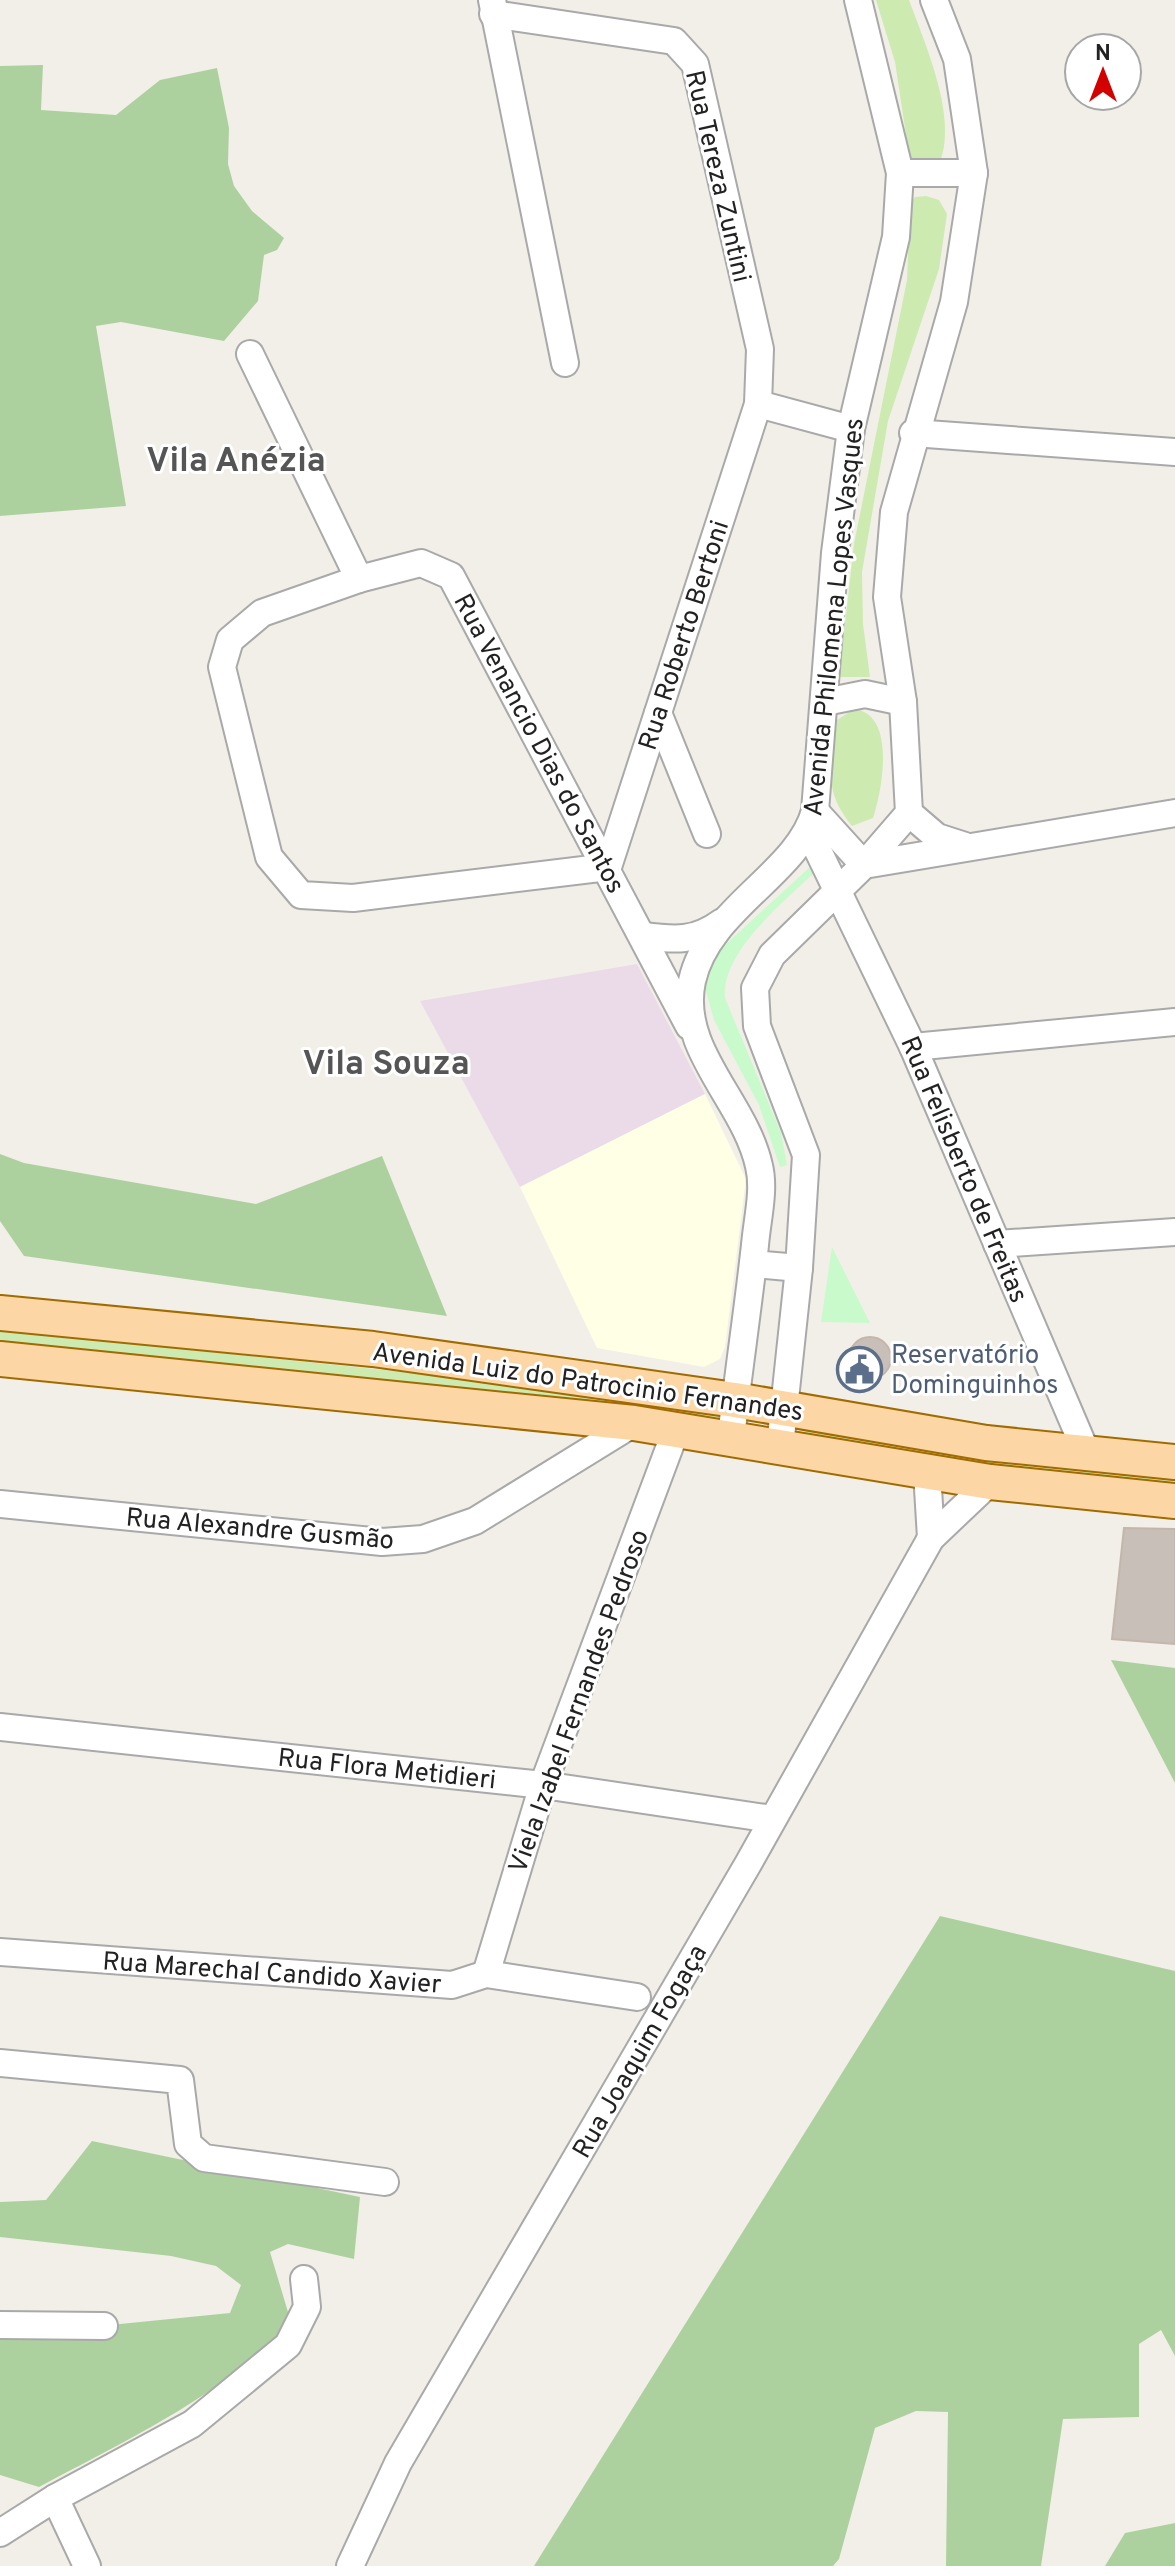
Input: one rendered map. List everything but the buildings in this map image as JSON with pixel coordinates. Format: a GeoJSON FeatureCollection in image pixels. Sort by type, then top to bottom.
{"type":"FeatureCollection","features":[{"type":"Feature","properties":{"kind":"main road","name":"Avenida Luiz do Patrocinio Fernandes"},"geometry":{"type":"LineString","coordinates":[[0,1313],[373,1349],[735,1400],[986,1443],[1175,1462]]}},
{"type":"Feature","properties":{"kind":"main road","name":"Avenida Luiz do Patrocinio Fernandes"},"geometry":{"type":"LineString","coordinates":[[0,1359],[634,1423],[990,1482],[1175,1501]]}},
{"type":"Feature","properties":{"kind":"street","name":"Avenida Philomena Lopes Vasques"},"geometry":{"type":"LineString","coordinates":[[689,1026],[691,982],[700,957],[723,921],[812,822],[825,702],[835,553],[851,429],[896,237],[900,173],[858,0]]}},
{"type":"Feature","properties":{"kind":"street","name":"Avenida Philomena Lopes Vasques"},"geometry":{"type":"LineString","coordinates":[[909,813],[903,702],[887,597],[894,512],[913,433],[954,302],[974,173],[957,59],[934,0]]}},
{"type":"Feature","properties":{"kind":"street"},"geometry":{"type":"LineString","coordinates":[[493,7],[565,363]]}},
{"type":"Feature","properties":{"kind":"street","name":"Rua Tereza Zuntini"},"geometry":{"type":"LineString","coordinates":[[493,7],[674,41],[695,64],[760,349],[758,404]]}},
{"type":"Feature","properties":{"kind":"street"},"geometry":{"type":"LineString","coordinates":[[900,173],[974,173]]}},
{"type":"Feature","properties":{"kind":"street"},"geometry":{"type":"LineString","coordinates":[[250,354],[359,579]]}},
{"type":"Feature","properties":{"kind":"street"},"geometry":{"type":"LineString","coordinates":[[758,404],[851,429]]}},
{"type":"Feature","properties":{"kind":"street","name":"Rua Roberto Bertoni"},"geometry":{"type":"LineString","coordinates":[[608,867],[758,404]]}},
{"type":"Feature","properties":{"kind":"street"},"geometry":{"type":"LineString","coordinates":[[913,433],[1175,452]]}},
{"type":"Feature","properties":{"kind":"street","name":"Rua Venancio Dias do Santos"},"geometry":{"type":"LineString","coordinates":[[608,867],[353,898],[301,895],[269,857],[222,667],[230,640],[262,613],[359,579],[421,563],[451,576],[608,867],[689,1026]]}},
{"type":"Feature","properties":{"kind":"street"},"geometry":{"type":"LineString","coordinates":[[825,702],[865,694],[903,702]]}},
{"type":"Feature","properties":{"kind":"street"},"geometry":{"type":"LineString","coordinates":[[658,713],[707,834]]}},
{"type":"Feature","properties":{"kind":"street"},"geometry":{"type":"LineString","coordinates":[[780,1446],[799,1268],[806,1155],[757,1026],[755,988],[772,955],[838,887],[864,865],[909,813],[937,837],[969,847]]}},
{"type":"Feature","properties":{"kind":"street"},"geometry":{"type":"LineString","coordinates":[[812,822],[864,865],[1175,813]]}},
{"type":"Feature","properties":{"kind":"street","name":"Rua Felisberto de Freitas"},"geometry":{"type":"LineString","coordinates":[[812,822],[838,887],[913,1047],[1087,1454]]}},
{"type":"Feature","properties":{"kind":"street","name":"Avenida Philomena Lopes Vasques"},"geometry":{"type":"LineString","coordinates":[[643,936],[682,941],[704,935],[723,921]]}},
{"type":"Feature","properties":{"kind":"street"},"geometry":{"type":"LineString","coordinates":[[913,1047],[1175,1022]]}},
{"type":"Feature","properties":{"kind":"street"},"geometry":{"type":"LineString","coordinates":[[689,1026],[748,1135],[760,1167],[753,1264],[731,1438]]}},
{"type":"Feature","properties":{"kind":"street"},"geometry":{"type":"LineString","coordinates":[[997,1244],[1175,1232]]}},
{"type":"Feature","properties":{"kind":"street"},"geometry":{"type":"LineString","coordinates":[[753,1264],[799,1268]]}},
{"type":"Feature","properties":{"kind":"street","name":"Rua Alexandre Gusmão"},"geometry":{"type":"LineString","coordinates":[[0,1504],[382,1542],[423,1539],[475,1521],[634,1423]]}},
{"type":"Feature","properties":{"kind":"street","name":"Viela Izabel Fernandes Pedroso"},"geometry":{"type":"LineString","coordinates":[[486,1974],[543,1785],[676,1430]]}},
{"type":"Feature","properties":{"kind":"street"},"geometry":{"type":"LineString","coordinates":[[927,1472],[931,1538]]}},
{"type":"Feature","properties":{"kind":"street","name":"Rua Joaquim Fogaça"},"geometry":{"type":"LineString","coordinates":[[350,2566],[398,2463],[772,1819],[931,1538],[990,1482]]}},
{"type":"Feature","properties":{"kind":"street","name":"Rua Flora Metidieri"},"geometry":{"type":"LineString","coordinates":[[0,1727],[543,1785],[772,1819]]}},
{"type":"Feature","properties":{"kind":"street","name":"Rua Marechal Candido Xavier"},"geometry":{"type":"LineString","coordinates":[[0,1952],[452,1985],[486,1974],[637,1997]]}},
{"type":"Feature","properties":{"kind":"street"},"geometry":{"type":"LineString","coordinates":[[0,2063],[180,2080],[188,2144],[204,2158],[385,2182]]}},
{"type":"Feature","properties":{"kind":"street"},"geometry":{"type":"LineString","coordinates":[[0,2533],[55,2498],[192,2424],[288,2345],[307,2307],[304,2279]]}},
{"type":"Feature","properties":{"kind":"street"},"geometry":{"type":"LineString","coordinates":[[0,2325],[104,2326]]}},
{"type":"Feature","properties":{"kind":"street"},"geometry":{"type":"LineString","coordinates":[[55,2498],[87,2566]]}},
{"type":"Feature","properties":{"kind":"shaded area"},"geometry":{"type":"Polygon","coordinates":[[[637,964],[705,1094],[520,1187],[420,1001],[637,964]]]}},
{"type":"Feature","properties":{"kind":"shaded area"},"geometry":{"type":"Polygon","coordinates":[[[705,1094],[746,1179],[725,1347],[720,1359],[704,1367],[597,1348],[520,1187],[705,1094]]]}},
{"type":"Feature","properties":{"kind":"green space"},"geometry":{"type":"Polygon","coordinates":[[[876,0],[909,0],[931,59],[942,103],[945,124],[940,162],[910,161],[895,62],[876,0]]]}},
{"type":"Feature","properties":{"kind":"green space"},"geometry":{"type":"Polygon","coordinates":[[[43,65],[41,110],[116,115],[160,80],[217,68],[229,128],[228,164],[234,186],[252,211],[284,238],[277,250],[264,255],[258,301],[224,341],[121,322],[96,326],[126,506],[0,516],[0,66],[43,65]]]}},
{"type":"Feature","properties":{"kind":"green space"},"geometry":{"type":"Polygon","coordinates":[[[915,197],[939,200],[947,214],[939,269],[888,421],[862,572],[863,624],[870,677],[839,677],[854,544],[907,280],[910,202],[915,197]]]}},
{"type":"Feature","properties":{"kind":"green space"},"geometry":{"type":"Polygon","coordinates":[[[854,709],[868,714],[876,724],[883,755],[880,790],[873,818],[852,826],[836,800],[831,764],[837,720],[854,709]]]}},
{"type":"Feature","properties":{"kind":"green space"},"geometry":{"type":"Polygon","coordinates":[[[810,867],[815,872],[757,929],[733,963],[726,981],[725,998],[781,1133],[787,1165],[780,1167],[759,1105],[714,1020],[703,980],[712,957],[810,867]]]}},
{"type":"Feature","properties":{"kind":"green space"},"geometry":{"type":"Polygon","coordinates":[[[0,1154],[24,1163],[256,1204],[382,1156],[447,1316],[24,1256],[0,1221],[0,1154]]]}},
{"type":"Feature","properties":{"kind":"green space"},"geometry":{"type":"Polygon","coordinates":[[[832,1247],[870,1323],[821,1322],[832,1247]]]}},
{"type":"Feature","properties":{"kind":"green space"},"geometry":{"type":"Polygon","coordinates":[[[0,1330],[413,1373],[727,1412],[724,1431],[0,1350],[0,1330]]]}},
{"type":"Feature","properties":{"kind":"green space"},"geometry":{"type":"Polygon","coordinates":[[[809,1428],[1175,1476],[1175,1490],[1128,1488],[801,1435],[809,1428]]]}},
{"type":"Feature","properties":{"kind":"green space"},"geometry":{"type":"Polygon","coordinates":[[[1111,1660],[1175,1668],[1175,1783],[1111,1660]]]}},
{"type":"Feature","properties":{"kind":"green space"},"geometry":{"type":"Polygon","coordinates":[[[940,1916],[1175,1971],[1175,2356],[1161,2330],[1139,2344],[1139,2417],[1063,2419],[1041,2566],[946,2566],[948,2412],[916,2411],[875,2428],[839,2559],[833,2566],[534,2566],[940,1916]]]}},
{"type":"Feature","properties":{"kind":"green space"},"geometry":{"type":"Polygon","coordinates":[[[92,2141],[360,2197],[354,2259],[288,2244],[270,2252],[291,2322],[264,2349],[204,2395],[39,2487],[0,2475],[0,2336],[230,2313],[241,2285],[216,2266],[171,2256],[0,2237],[0,2202],[46,2200],[92,2141]]]}},
{"type":"Feature","properties":{"kind":"green space"},"geometry":{"type":"Polygon","coordinates":[[[1175,2523],[1175,2566],[1105,2566],[1125,2533],[1175,2523]]]}},
{"type":"Feature","properties":{"kind":"place","name":"Reservatório Dominguinhos"},"geometry":{"type":"Point","coordinates":[860,1369]}},
{"type":"Feature","properties":{"kind":"district","name":"Vila Anézia"},"geometry":{"type":"Point","coordinates":[236,459]}},
{"type":"Feature","properties":{"kind":"district","name":"Vila Souza"},"geometry":{"type":"Point","coordinates":[386,1062]}}]}
